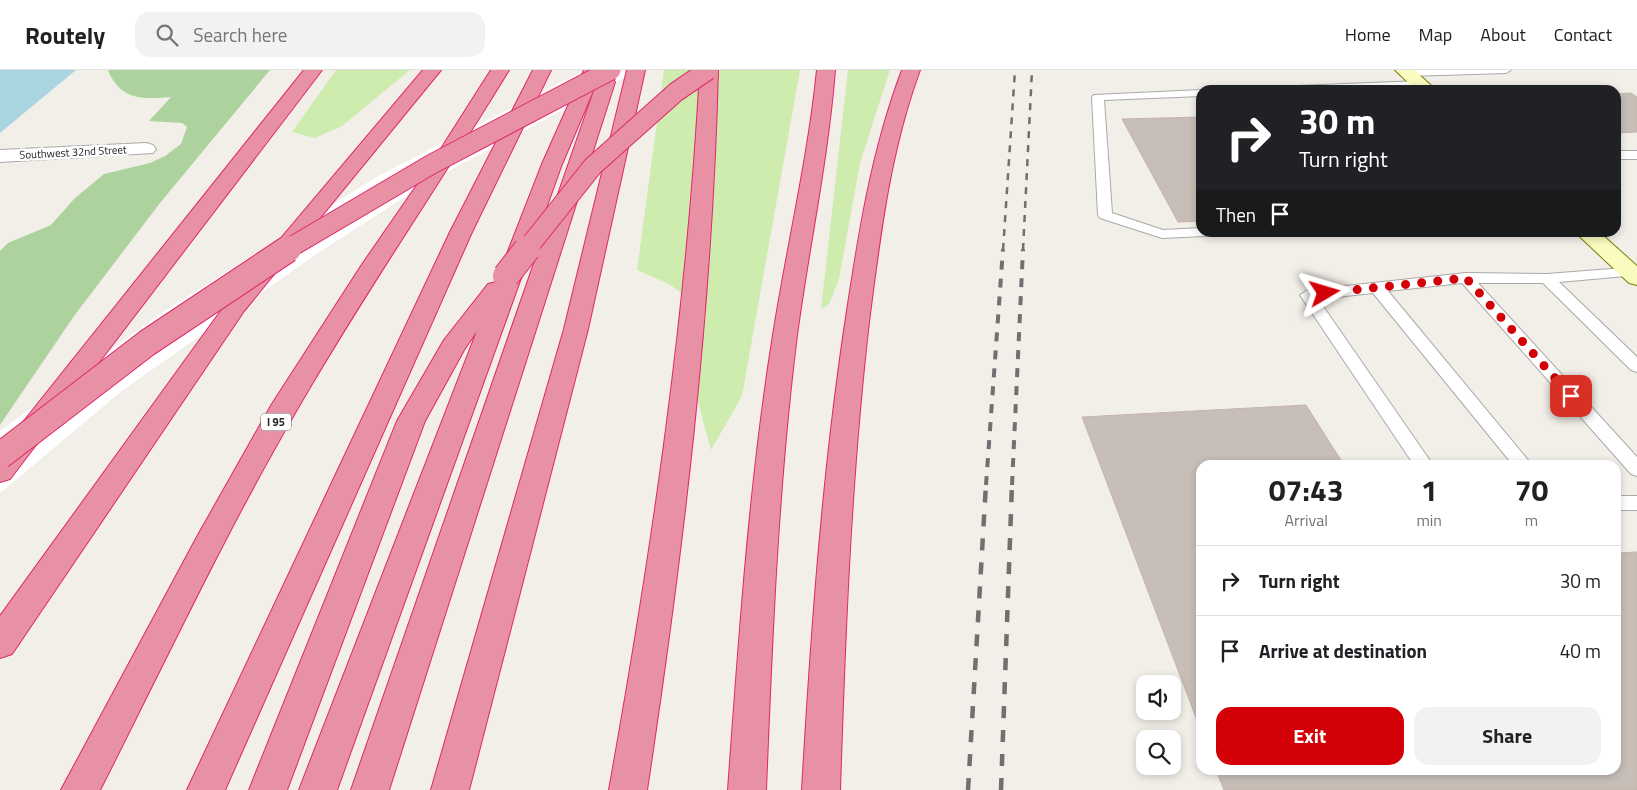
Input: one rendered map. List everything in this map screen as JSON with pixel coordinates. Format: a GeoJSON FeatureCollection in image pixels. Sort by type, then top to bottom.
{"type":"FeatureCollection","features":[{"type":"Feature","properties":{"kind":"highway"},"geometry":{"type":"LineString","coordinates":[[0,471],[314,70]]}},
{"type":"Feature","properties":{"kind":"highway"},"geometry":{"type":"LineString","coordinates":[[0,643],[236,306],[432,70]]}},
{"type":"Feature","properties":{"kind":"highway","name":"I 95"},"geometry":{"type":"LineString","coordinates":[[80,790],[209,544],[282,410],[372,266],[438,170],[500,70]]}},
{"type":"Feature","properties":{"kind":"highway"},"geometry":{"type":"LineString","coordinates":[[206,790],[461,232],[542,70]]}},
{"type":"Feature","properties":{"kind":"highway"},"geometry":{"type":"LineString","coordinates":[[318,790],[552,164],[593,70]]}},
{"type":"Feature","properties":{"kind":"highway"},"geometry":{"type":"LineString","coordinates":[[0,456],[146,344],[248,275],[409,175],[610,70]]}},
{"type":"Feature","properties":{"kind":"highway"},"geometry":{"type":"LineString","coordinates":[[370,790],[610,70]]}},
{"type":"Feature","properties":{"kind":"highway"},"geometry":{"type":"LineString","coordinates":[[450,790],[576,329],[636,70]]}},
{"type":"Feature","properties":{"kind":"highway"},"geometry":{"type":"LineString","coordinates":[[268,790],[411,421],[453,346],[593,166],[676,92],[709,70]]}},
{"type":"Feature","properties":{"kind":"highway"},"geometry":{"type":"LineString","coordinates":[[628,790],[656,606],[696,290],[707,156],[709,70]]}},
{"type":"Feature","properties":{"kind":"highway"},"geometry":{"type":"LineString","coordinates":[[747,790],[767,506],[776,414],[786,334],[817,145],[826,70]]}},
{"type":"Feature","properties":{"kind":"highway"},"geometry":{"type":"LineString","coordinates":[[821,790],[834,540],[853,350],[882,169],[894,118],[912,70]]}},
{"type":"Feature","properties":{"kind":"street","name":"Southwest 32nd Street"},"geometry":{"type":"LineString","coordinates":[[0,156],[146,148]]}},
{"type":"Feature","properties":{"kind":"street"},"geometry":{"type":"LineString","coordinates":[[1592,237],[1634,273]]}},
{"type":"Feature","properties":{"kind":"lane"},"geometry":{"type":"LineString","coordinates":[[1337,85],[1506,70]]}},
{"type":"Feature","properties":{"kind":"lane"},"geometry":{"type":"LineString","coordinates":[[1196,93],[1098,97],[1105,215],[1162,234],[1196,233]]}},
{"type":"Feature","properties":{"kind":"lane"},"geometry":{"type":"LineString","coordinates":[[1621,155],[1637,155]]}},
{"type":"Feature","properties":{"kind":"lane"},"geometry":{"type":"LineString","coordinates":[[1421,460],[1308,295],[1376,286],[1466,278],[1547,279],[1634,273]]}},
{"type":"Feature","properties":{"kind":"lane"},"geometry":{"type":"LineString","coordinates":[[1466,278],[1637,469]]}},
{"type":"Feature","properties":{"kind":"lane"},"geometry":{"type":"LineString","coordinates":[[1547,279],[1637,366]]}},
{"type":"Feature","properties":{"kind":"lane"},"geometry":{"type":"LineString","coordinates":[[1376,286],[1519,460]]}},
{"type":"Feature","properties":{"kind":"lane"},"geometry":{"type":"LineString","coordinates":[[1621,503],[1637,503]]}},
{"type":"Feature","properties":{"kind":"green space"},"geometry":{"type":"Polygon","coordinates":[[[270,70],[160,203],[74,316],[0,425],[0,251],[8,243],[51,225],[75,198],[104,174],[150,163],[165,156],[181,144],[187,127],[182,123],[149,121],[171,97],[142,98],[126,93],[114,81],[108,71],[270,70]]]}},
{"type":"Feature","properties":{"kind":"green space"},"geometry":{"type":"Polygon","coordinates":[[[336,70],[410,70],[342,126],[315,138],[292,132],[336,70]]]}},
{"type":"Feature","properties":{"kind":"green space"},"geometry":{"type":"Polygon","coordinates":[[[664,70],[800,70],[742,396],[711,450],[695,391],[692,301],[669,284],[637,270],[664,70]]]}},
{"type":"Feature","properties":{"kind":"green space"},"geometry":{"type":"Polygon","coordinates":[[[848,70],[890,70],[860,163],[839,279],[829,304],[821,309],[848,70]]]}},
{"type":"Feature","properties":{"kind":"water"},"geometry":{"type":"Polygon","coordinates":[[[0,70],[76,70],[0,133],[0,70]]]}},
{"type":"Feature","properties":{"kind":"pier"},"geometry":{"type":"Polygon","coordinates":[[[585,70],[638,70],[428,182],[318,253],[123,390],[0,493],[0,431],[163,312],[378,176],[585,70]]]}},
{"type":"Feature","properties":{"kind":"building"},"geometry":{"type":"Polygon","coordinates":[[[1631,93],[1637,97],[1637,132],[1621,133],[1621,94],[1631,93]]]}},
{"type":"Feature","properties":{"kind":"building"},"geometry":{"type":"Polygon","coordinates":[[[1196,117],[1196,221],[1178,222],[1122,119],[1196,117]]]}},
{"type":"Feature","properties":{"kind":"building"},"geometry":{"type":"Polygon","coordinates":[[[1306,405],[1341,460],[1196,460],[1196,718],[1082,417],[1306,405]]]}},
{"type":"Feature","properties":{"kind":"building"},"geometry":{"type":"Polygon","coordinates":[[[1637,552],[1637,790],[1224,790],[1218,775],[1621,775],[1621,553],[1637,552]]]}},
{"type":"Feature","properties":{"kind":"railway"},"geometry":{"type":"LineString","coordinates":[[1003,250],[1015,70]]}},
{"type":"Feature","properties":{"kind":"railway"},"geometry":{"type":"LineString","coordinates":[[1023,250],[1032,70]]}},
{"type":"Feature","properties":{"kind":"railway"},"geometry":{"type":"LineString","coordinates":[[986,485],[1003,249]]}},
{"type":"Feature","properties":{"kind":"railway"},"geometry":{"type":"LineString","coordinates":[[1012,485],[1023,249]]}},
{"type":"Feature","properties":{"kind":"railway"},"geometry":{"type":"LineString","coordinates":[[968,790],[986,484]]}},
{"type":"Feature","properties":{"kind":"railway"},"geometry":{"type":"LineString","coordinates":[[1001,790],[1012,484]]}},
{"type":"Feature","properties":{"kind":"route"},"geometry":{"type":"LineString","coordinates":[[1325,293],[1376,286],[1466,278],[1571,396]]}}]}
